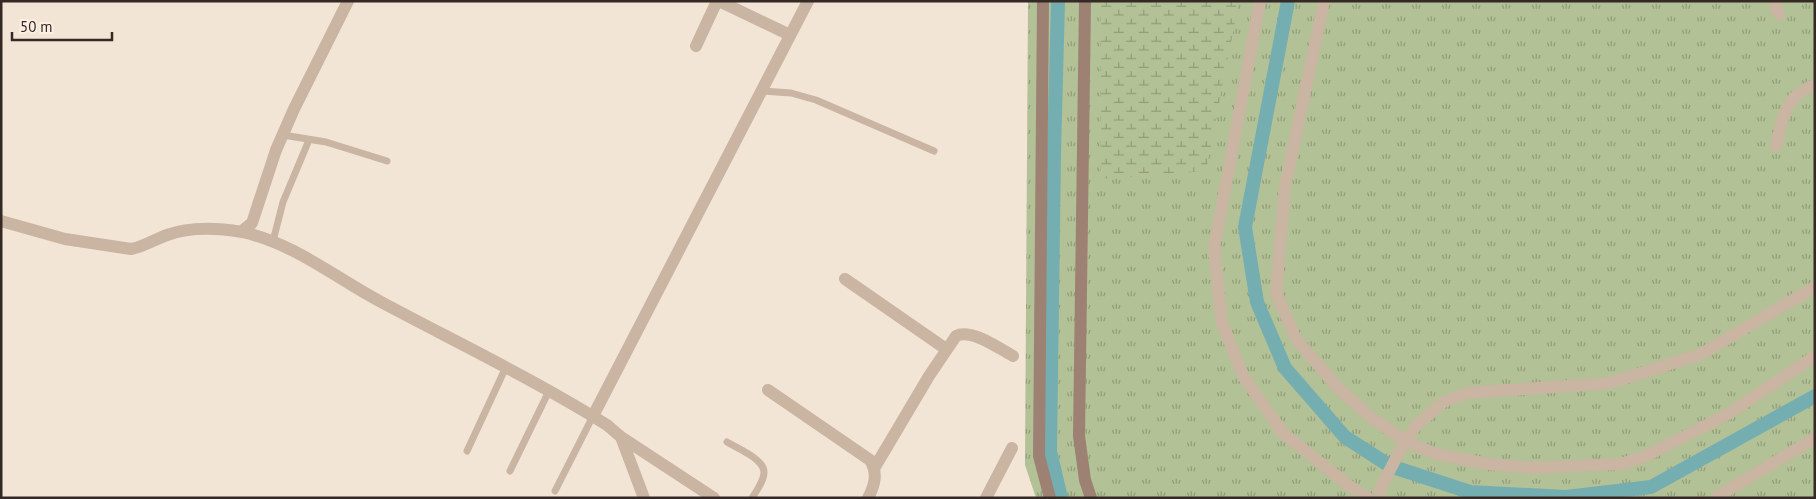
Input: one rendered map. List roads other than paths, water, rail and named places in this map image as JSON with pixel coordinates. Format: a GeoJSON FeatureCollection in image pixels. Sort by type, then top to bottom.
{"type":"FeatureCollection","features":[{"type":"Feature","properties":{"kind":"street"},"geometry":{"type":"LineString","coordinates":[[242,232],[252,223],[283,135],[348,1]]}},
{"type":"Feature","properties":{"kind":"street"},"geometry":{"type":"LineString","coordinates":[[696,46],[718,1],[790,35]]}},
{"type":"Feature","properties":{"kind":"street"},"geometry":{"type":"LineString","coordinates":[[593,416],[808,1]]}},
{"type":"Feature","properties":{"kind":"street"},"geometry":{"type":"LineString","coordinates":[[1043,1],[1039,456],[1050,498]]}},
{"type":"Feature","properties":{"kind":"street"},"geometry":{"type":"LineString","coordinates":[[1085,1],[1079,436],[1085,480],[1091,498]]}},
{"type":"Feature","properties":{"kind":"street"},"geometry":{"type":"LineString","coordinates":[[1260,1],[1214,248],[1222,324],[1243,376],[1283,432],[1348,485],[1368,498]]}},
{"type":"Feature","properties":{"kind":"street"},"geometry":{"type":"LineString","coordinates":[[1324,1],[1285,187],[1276,292],[1296,339],[1339,389],[1403,445],[1436,454],[1488,464],[1534,468],[1622,464],[1648,456],[1728,414],[1815,356]]}},
{"type":"Feature","properties":{"kind":"street"},"geometry":{"type":"LineString","coordinates":[[1776,146],[1786,109],[1794,96],[1815,85]]}},
{"type":"Feature","properties":{"kind":"street"},"geometry":{"type":"LineString","coordinates":[[1,221],[65,239],[132,249],[139,248],[182,230],[242,232],[273,241],[298,253],[381,302],[593,416],[621,437],[714,498]]}},
{"type":"Feature","properties":{"kind":"street"},"geometry":{"type":"LineString","coordinates":[[845,279],[946,349]]}},
{"type":"Feature","properties":{"kind":"street"},"geometry":{"type":"LineString","coordinates":[[1379,493],[1403,445],[1416,426],[1443,402],[1467,393],[1610,383],[1701,354],[1815,287]]}},
{"type":"Feature","properties":{"kind":"street"},"geometry":{"type":"LineString","coordinates":[[868,498],[874,484],[875,467],[946,349],[956,336],[961,333],[967,333],[1013,356]]}},
{"type":"Feature","properties":{"kind":"street"},"geometry":{"type":"LineString","coordinates":[[768,390],[870,460],[875,467]]}},
{"type":"Feature","properties":{"kind":"street"},"geometry":{"type":"LineString","coordinates":[[621,437],[639,495]]}},
{"type":"Feature","properties":{"kind":"street"},"geometry":{"type":"LineString","coordinates":[[1715,498],[1815,438]]}},
{"type":"Feature","properties":{"kind":"street"},"geometry":{"type":"LineString","coordinates":[[986,498],[1012,448]]}},
{"type":"Feature","properties":{"kind":"lane"},"geometry":{"type":"LineString","coordinates":[[762,91],[791,93],[816,100],[934,150]]}},
{"type":"Feature","properties":{"kind":"lane"},"geometry":{"type":"LineString","coordinates":[[283,135],[326,142],[387,161]]}},
{"type":"Feature","properties":{"kind":"lane"},"geometry":{"type":"LineString","coordinates":[[273,241],[283,202],[309,140]]}},
{"type":"Feature","properties":{"kind":"lane"},"geometry":{"type":"LineString","coordinates":[[466,451],[506,368]]}},
{"type":"Feature","properties":{"kind":"lane"},"geometry":{"type":"LineString","coordinates":[[510,471],[548,391]]}},
{"type":"Feature","properties":{"kind":"lane"},"geometry":{"type":"LineString","coordinates":[[555,491],[593,416]]}},
{"type":"Feature","properties":{"kind":"lane"},"geometry":{"type":"LineString","coordinates":[[727,442],[761,463],[764,471],[761,482],[752,498]]}},
{"type":"Feature","properties":{"kind":"waterway"},"geometry":{"type":"LineString","coordinates":[[1058,1],[1050,451],[1061,498]]}},
{"type":"Feature","properties":{"kind":"waterway"},"geometry":{"type":"LineString","coordinates":[[1288,1],[1245,227],[1257,302],[1285,368],[1345,437],[1390,466],[1470,492],[1566,497],[1651,487],[1815,396]]}}]}
